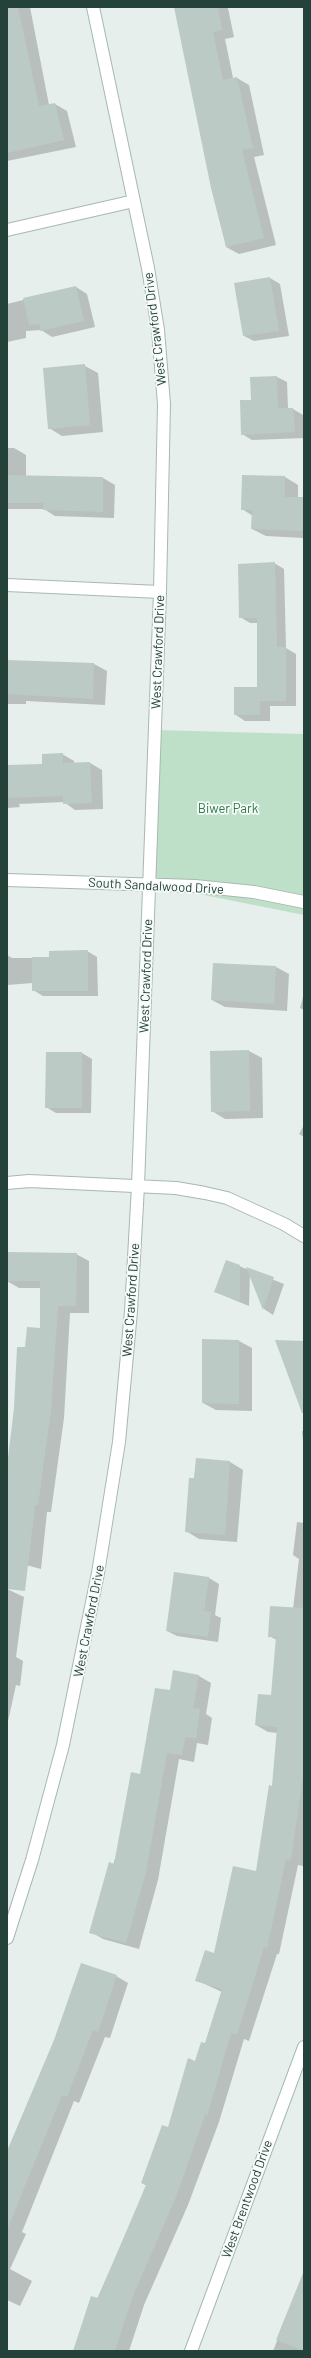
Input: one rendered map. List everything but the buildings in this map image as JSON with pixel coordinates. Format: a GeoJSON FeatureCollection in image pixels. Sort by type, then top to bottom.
{"type":"FeatureCollection","features":[{"type":"Feature","properties":{"kind":"street","name":"West Crawford Drive"},"geometry":{"type":"LineString","coordinates":[[7,1938],[32,1860],[63,1745],[98,1573],[119,1442],[131,1311],[138,1186],[160,592],[164,404],[158,330],[134,201],[93,7]]}},
{"type":"Feature","properties":{"kind":"street"},"geometry":{"type":"LineString","coordinates":[[7,230],[134,201]]}},
{"type":"Feature","properties":{"kind":"street"},"geometry":{"type":"LineString","coordinates":[[7,585],[160,592]]}},
{"type":"Feature","properties":{"kind":"street","name":"South Sandalwood Drive"},"geometry":{"type":"LineString","coordinates":[[7,880],[195,886],[254,892],[304,902]]}},
{"type":"Feature","properties":{"kind":"street"},"geometry":{"type":"LineString","coordinates":[[7,1183],[29,1181],[176,1188],[226,1198],[284,1224],[304,1236]]}},
{"type":"Feature","properties":{"kind":"street","name":"West Brentwood Drive"},"geometry":{"type":"LineString","coordinates":[[191,2351],[304,2047]]}},
{"type":"Feature","properties":{"kind":"green space","name":"Biwer Park"},"geometry":{"type":"Polygon","coordinates":[[[155,730],[304,734],[304,915],[149,884],[155,730]]]}}]}
